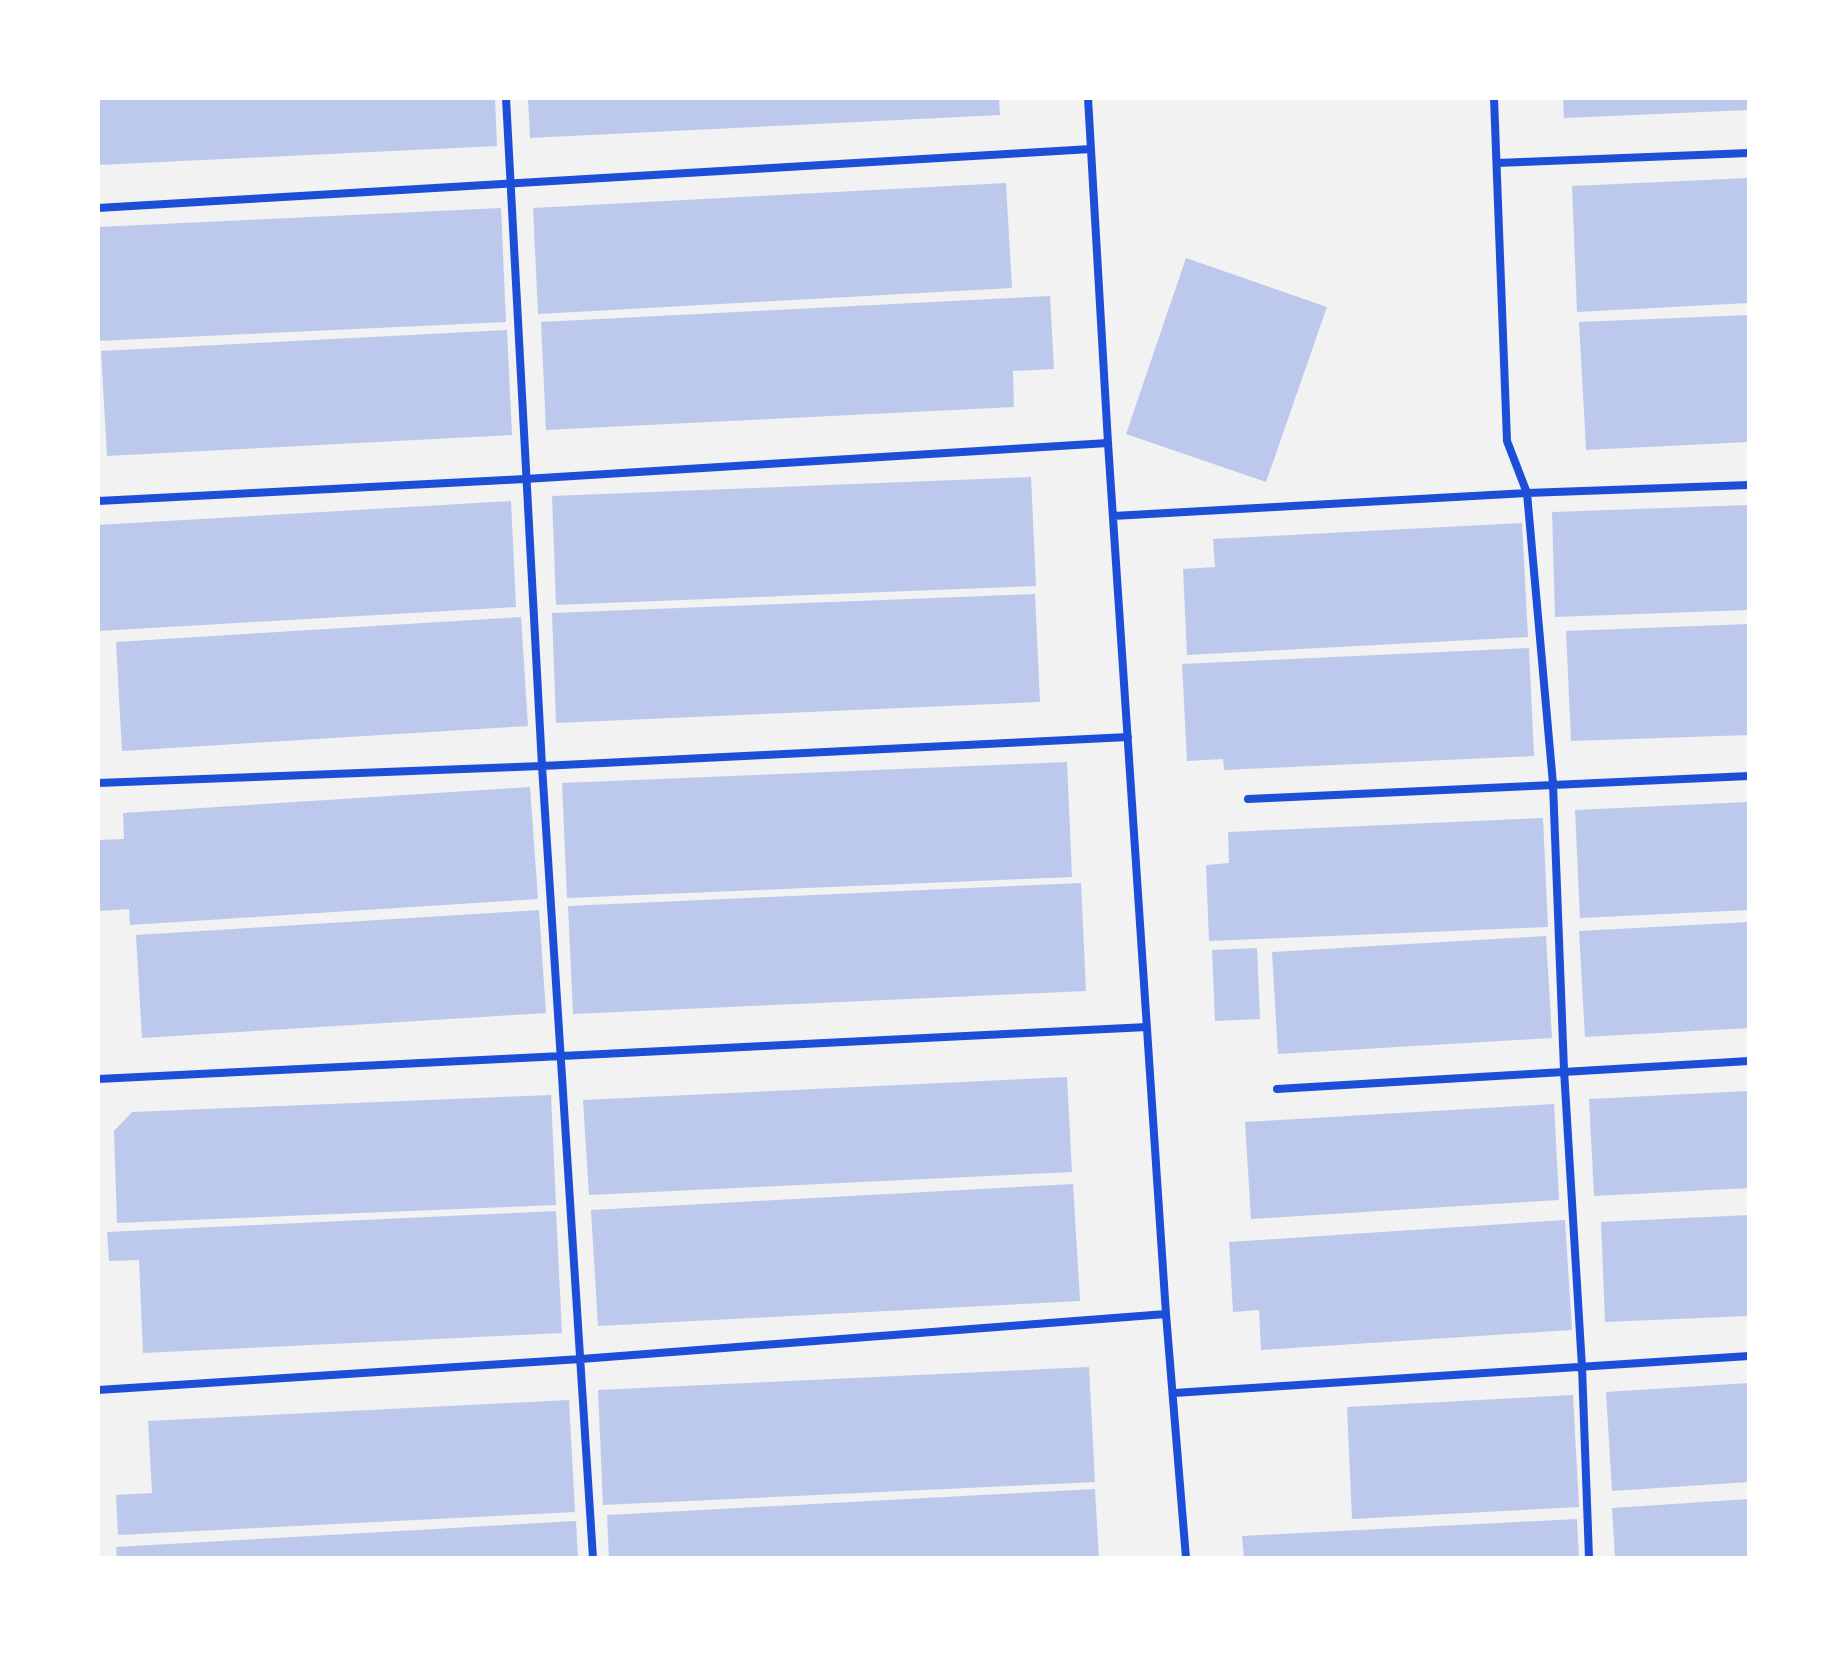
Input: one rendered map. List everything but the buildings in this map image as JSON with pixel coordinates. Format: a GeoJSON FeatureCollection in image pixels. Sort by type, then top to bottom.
{"type":"FeatureCollection","features":[{"type":"Feature","properties":{"kind":"street"},"geometry":{"type":"LineString","coordinates":[[506,98],[542,766],[593,1558]]}},
{"type":"Feature","properties":{"kind":"street"},"geometry":{"type":"LineString","coordinates":[[1088,98],[1166,1314],[1186,1558]]}},
{"type":"Feature","properties":{"kind":"street"},"geometry":{"type":"LineString","coordinates":[[1494,98],[1507,441],[1527,493],[1553,784],[1589,1558]]}},
{"type":"Feature","properties":{"kind":"street"},"geometry":{"type":"LineString","coordinates":[[98,208],[1091,149]]}},
{"type":"Feature","properties":{"kind":"street"},"geometry":{"type":"LineString","coordinates":[[1497,163],[1749,153]]}},
{"type":"Feature","properties":{"kind":"street"},"geometry":{"type":"LineString","coordinates":[[98,501],[525,479],[1108,443]]}},
{"type":"Feature","properties":{"kind":"street"},"geometry":{"type":"LineString","coordinates":[[1113,516],[1527,493],[1749,485]]}},
{"type":"Feature","properties":{"kind":"street"},"geometry":{"type":"LineString","coordinates":[[98,783],[542,766],[1128,737]]}},
{"type":"Feature","properties":{"kind":"street"},"geometry":{"type":"LineString","coordinates":[[1248,799],[1749,776]]}},
{"type":"Feature","properties":{"kind":"street"},"geometry":{"type":"LineString","coordinates":[[98,1079],[1147,1027]]}},
{"type":"Feature","properties":{"kind":"street"},"geometry":{"type":"LineString","coordinates":[[1277,1089],[1749,1061]]}},
{"type":"Feature","properties":{"kind":"street"},"geometry":{"type":"LineString","coordinates":[[98,1390],[581,1359],[1166,1314]]}},
{"type":"Feature","properties":{"kind":"street"},"geometry":{"type":"LineString","coordinates":[[1174,1393],[1749,1356]]}}]}
